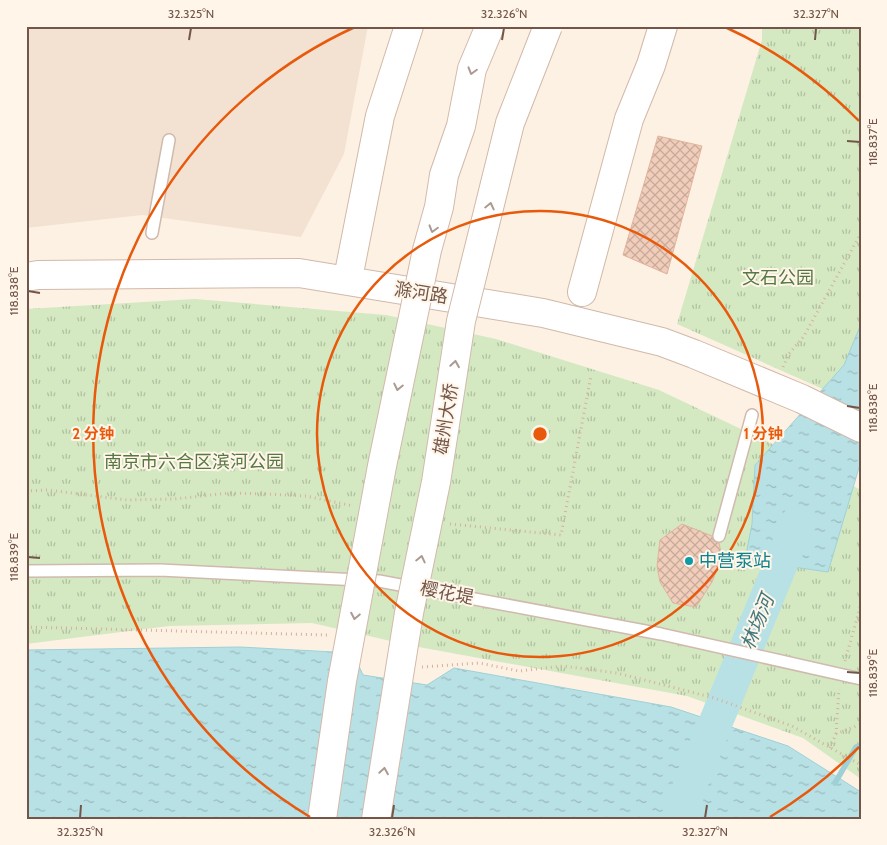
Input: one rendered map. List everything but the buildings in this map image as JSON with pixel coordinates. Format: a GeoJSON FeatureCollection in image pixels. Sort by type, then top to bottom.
{"type":"FeatureCollection","features":[{"type":"Feature","properties":{"kind":"main road"},"geometry":{"type":"LineString","coordinates":[[350,268],[380,116],[409,26]]}},
{"type":"Feature","properties":{"kind":"main road"},"geometry":{"type":"LineString","coordinates":[[322,819],[342,681],[384,457],[427,250],[444,175],[461,126],[472,69],[490,26]]}},
{"type":"Feature","properties":{"kind":"main road","name":"雄州大桥"},"geometry":{"type":"LineString","coordinates":[[376,819],[409,613],[436,482],[461,321],[510,122],[548,26]]}},
{"type":"Feature","properties":{"kind":"main road"},"geometry":{"type":"LineString","coordinates":[[582,292],[629,119],[650,65],[662,26]]}},
{"type":"Feature","properties":{"kind":"main road","name":"滁河路"},"geometry":{"type":"LineString","coordinates":[[26,277],[38,275],[298,273],[543,313],[624,333],[694,354],[802,398],[861,428]]}},
{"type":"Feature","properties":{"kind":"lane"},"geometry":{"type":"LineString","coordinates":[[152,233],[169,140]]}},
{"type":"Feature","properties":{"kind":"lane"},"geometry":{"type":"LineString","coordinates":[[719,536],[752,415]]}},
{"type":"Feature","properties":{"kind":"lane","name":"樱花堤"},"geometry":{"type":"LineString","coordinates":[[26,571],[160,570],[380,580],[661,634],[861,680]]}},
{"type":"Feature","properties":{"kind":"path"},"geometry":{"type":"LineString","coordinates":[[782,371],[788,355],[804,336],[861,233]]}},
{"type":"Feature","properties":{"kind":"path"},"geometry":{"type":"LineString","coordinates":[[553,535],[561,535],[591,376]]}},
{"type":"Feature","properties":{"kind":"path"},"geometry":{"type":"LineString","coordinates":[[26,491],[48,490],[127,500],[209,496],[230,493],[267,494],[306,496],[344,505]]}},
{"type":"Feature","properties":{"kind":"path"},"geometry":{"type":"LineString","coordinates":[[26,628],[337,635]]}},
{"type":"Feature","properties":{"kind":"path"},"geometry":{"type":"LineString","coordinates":[[415,668],[479,662],[519,671],[563,666],[617,673],[714,698],[792,726],[861,765]]}},
{"type":"Feature","properties":{"kind":"path"},"geometry":{"type":"LineString","coordinates":[[830,748],[836,734],[861,724]]}},
{"type":"Feature","properties":{"kind":"shaded area"},"geometry":{"type":"Polygon","coordinates":[[[26,26],[368,26],[344,154],[301,237],[142,215],[26,228],[26,26]]]}},
{"type":"Feature","properties":{"kind":"green space","name":"文石公园"},"geometry":{"type":"Polygon","coordinates":[[[762,26],[861,26],[861,406],[677,324],[762,40],[762,26]]]}},
{"type":"Feature","properties":{"kind":"green space","name":"南京市六合区滨河公园"},"geometry":{"type":"Polygon","coordinates":[[[195,299],[386,315],[496,339],[659,390],[787,451],[861,490],[861,779],[803,738],[687,696],[408,645],[312,623],[169,626],[26,644],[26,309],[195,299]]]}},
{"type":"Feature","properties":{"kind":"water"},"geometry":{"type":"Polygon","coordinates":[[[861,324],[861,461],[828,572],[745,560],[752,524],[755,465],[844,365],[861,324]]]}},
{"type":"Feature","properties":{"kind":"water"},"geometry":{"type":"Polygon","coordinates":[[[240,647],[353,653],[363,675],[427,685],[454,668],[671,707],[788,746],[861,792],[861,819],[26,819],[27,650],[240,647]]]}},
{"type":"Feature","properties":{"kind":"waterway","name":"林场河"},"geometry":{"type":"LineString","coordinates":[[680,819],[690,785],[798,522]]}},
{"type":"Feature","properties":{"kind":"waterway"},"geometry":{"type":"LineString","coordinates":[[835,783],[856,747],[861,746]]}},
{"type":"Feature","properties":{"kind":"place","name":"中营泵站"},"geometry":{"type":"Point","coordinates":[689,561]}}]}
